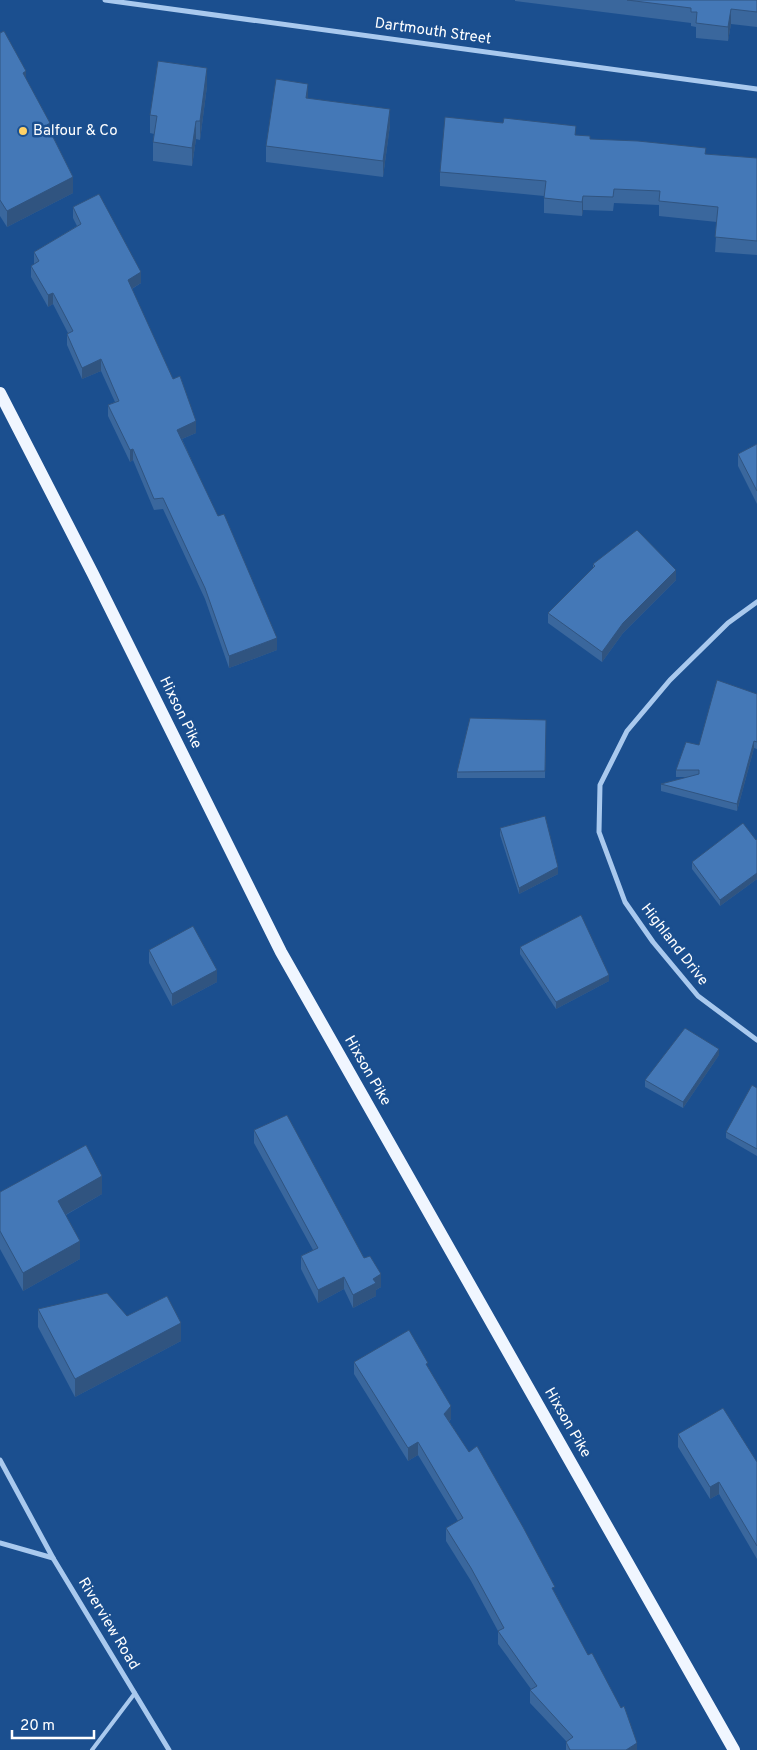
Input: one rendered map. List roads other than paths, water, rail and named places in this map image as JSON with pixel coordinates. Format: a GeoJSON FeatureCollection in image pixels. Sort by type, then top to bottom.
{"type":"FeatureCollection","features":[{"type":"Feature","properties":{"kind":"main road","name":"Hixson Pike"},"geometry":{"type":"LineString","coordinates":[[0,393],[93,574],[281,952],[734,1750]]}},
{"type":"Feature","properties":{"kind":"street","name":"Dartmouth Street"},"geometry":{"type":"LineString","coordinates":[[106,0],[757,89]]}},
{"type":"Feature","properties":{"kind":"street","name":"Highland Drive"},"geometry":{"type":"LineString","coordinates":[[757,602],[728,623],[676,673],[627,731],[600,784],[599,832],[625,902],[653,942],[698,996],[757,1040]]}},
{"type":"Feature","properties":{"kind":"street","name":"Riverview Road"},"geometry":{"type":"LineString","coordinates":[[0,1460],[53,1558],[169,1750]]}},
{"type":"Feature","properties":{"kind":"street"},"geometry":{"type":"LineString","coordinates":[[0,1543],[53,1558]]}},
{"type":"Feature","properties":{"kind":"lane"},"geometry":{"type":"LineString","coordinates":[[92,1750],[135,1693]]}},
{"type":"Feature","properties":{"kind":"place","name":"Balfour & Co"},"geometry":{"type":"Point","coordinates":[23,131]}}]}
